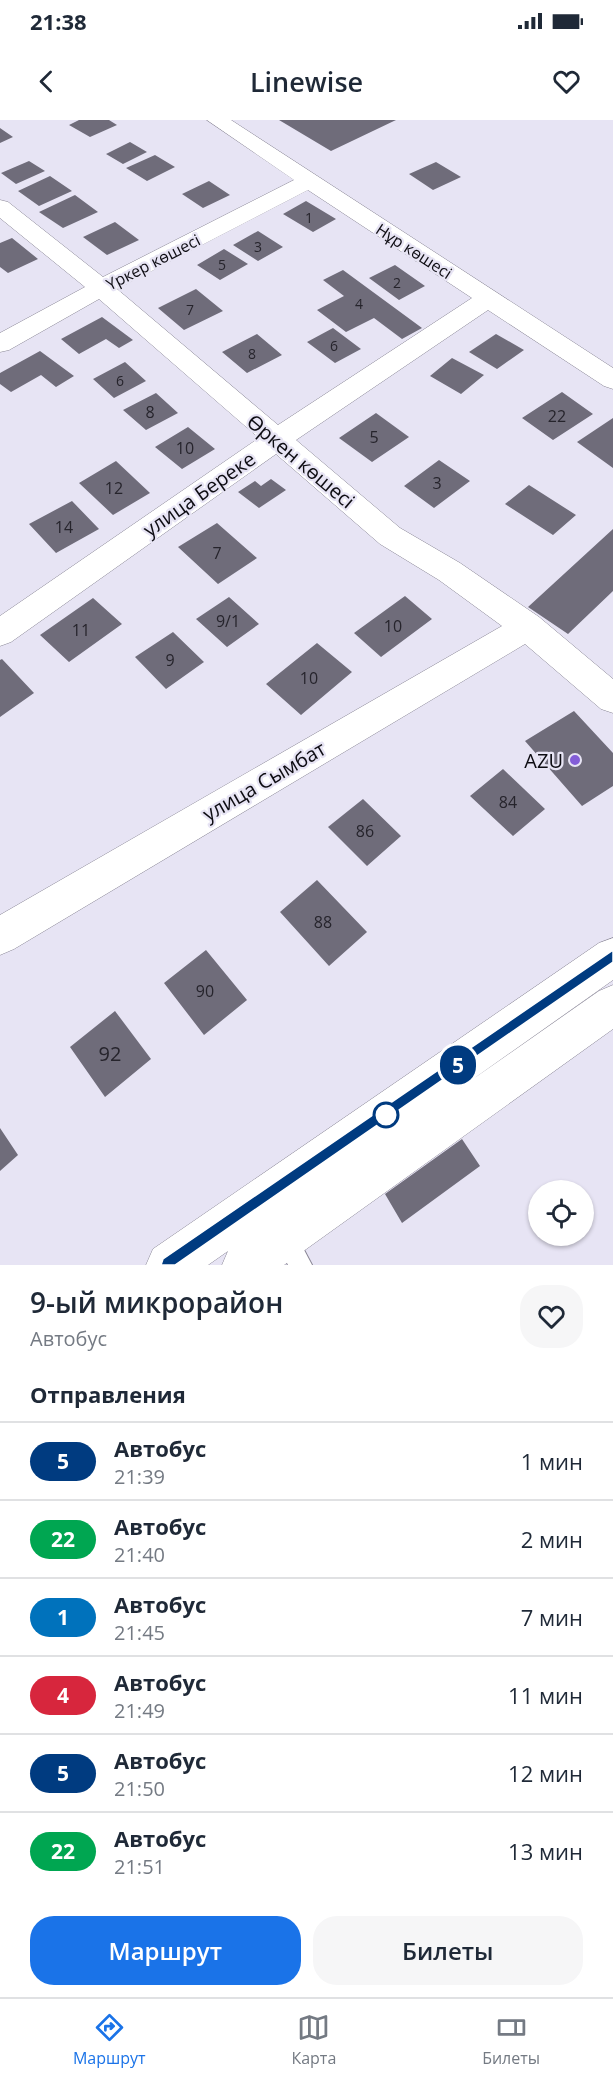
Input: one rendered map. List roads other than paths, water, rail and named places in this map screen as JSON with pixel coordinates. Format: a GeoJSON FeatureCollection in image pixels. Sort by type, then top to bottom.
{"type":"FeatureCollection","features":[{"type":"Feature","properties":{"kind":"street","name":"Нұр көшесі"},"geometry":{"type":"LineString","coordinates":[[217,120],[307,182],[613,380]]}},
{"type":"Feature","properties":{"kind":"street","name":"Үркер көшесі"},"geometry":{"type":"LineString","coordinates":[[0,344],[101,288],[307,182]]}},
{"type":"Feature","properties":{"kind":"street","name":"Өркен көшесі"},"geometry":{"type":"LineString","coordinates":[[0,207],[101,288],[390,536],[438,561],[528,626],[613,699]]}},
{"type":"Feature","properties":{"kind":"street","name":"улица Береке"},"geometry":{"type":"LineString","coordinates":[[0,633],[276,440],[489,298]]}},
{"type":"Feature","properties":{"kind":"street","name":"улица Сымбат"},"geometry":{"type":"LineString","coordinates":[[0,936],[528,626]]}},
{"type":"Feature","properties":{"kind":"street"},"geometry":{"type":"LineString","coordinates":[[169,1265],[613,957]]}},
{"type":"Feature","properties":{"kind":"street"},"geometry":{"type":"LineString","coordinates":[[245,1265],[293,1251],[613,1005]]}},
{"type":"Feature","properties":{"kind":"lane"},"geometry":{"type":"LineString","coordinates":[[266,1198],[293,1251]]}},
{"type":"Feature","properties":{"kind":"place","name":"AZU"},"geometry":{"type":"Point","coordinates":[575,760]}}]}
